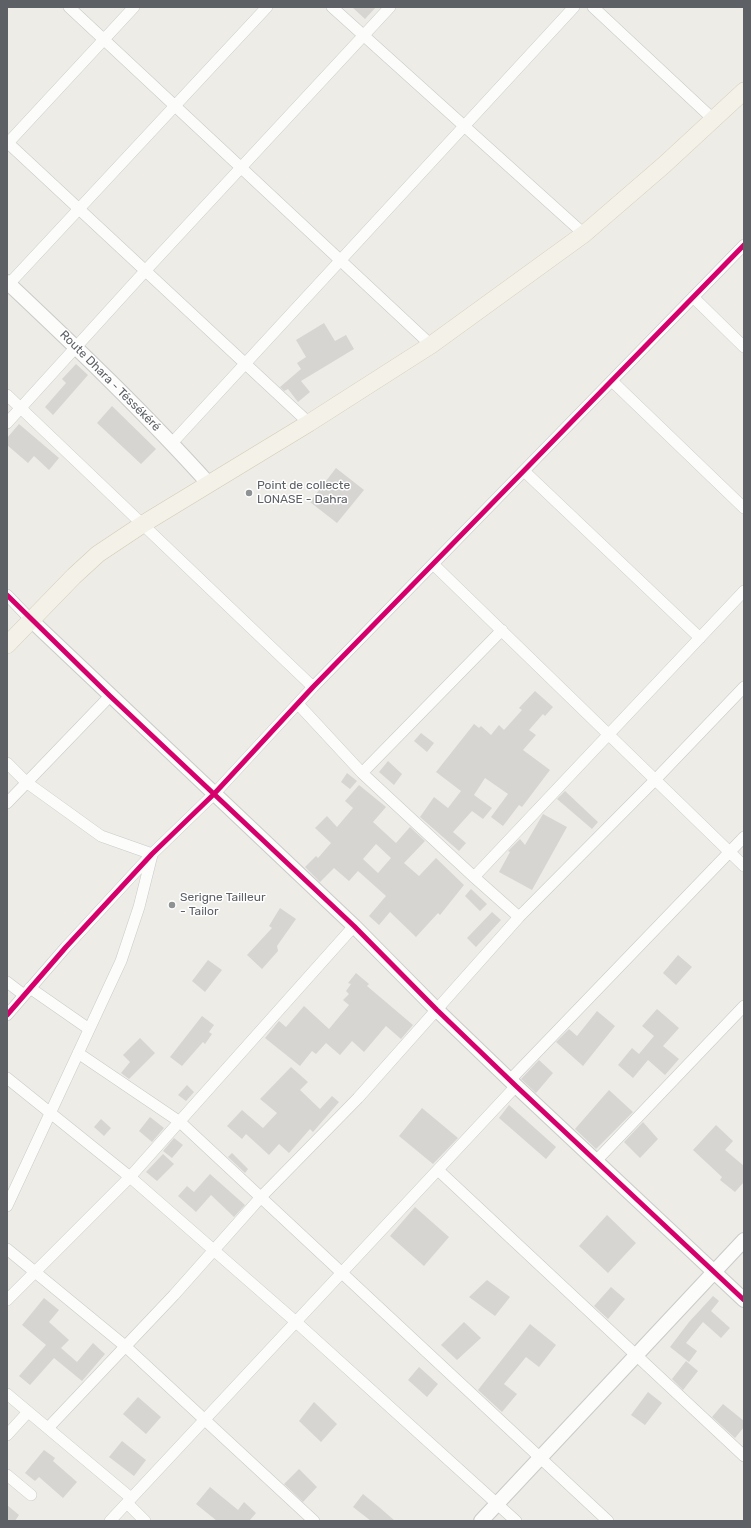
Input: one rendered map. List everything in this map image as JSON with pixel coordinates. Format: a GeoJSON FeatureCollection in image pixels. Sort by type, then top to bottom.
{"type":"FeatureCollection","features":[{"type":"Feature","properties":{"kind":"main road"},"geometry":{"type":"LineString","coordinates":[[7,645],[74,576],[98,554],[143,524],[309,423],[431,345],[584,234],[714,120],[744,91]]}},
{"type":"Feature","properties":{"kind":"street"},"geometry":{"type":"LineString","coordinates":[[69,7],[431,345]]}},
{"type":"Feature","properties":{"kind":"street"},"geometry":{"type":"LineString","coordinates":[[134,7],[7,143],[146,270],[309,423]]}},
{"type":"Feature","properties":{"kind":"street"},"geometry":{"type":"LineString","coordinates":[[8,283],[267,7]]}},
{"type":"Feature","properties":{"kind":"street"},"geometry":{"type":"LineString","coordinates":[[332,7],[584,234]]}},
{"type":"Feature","properties":{"kind":"street"},"geometry":{"type":"LineString","coordinates":[[7,423],[146,270],[390,7]]}},
{"type":"Feature","properties":{"kind":"street"},"geometry":{"type":"LineString","coordinates":[[172,443],[574,7]]}},
{"type":"Feature","properties":{"kind":"street"},"geometry":{"type":"LineString","coordinates":[[593,7],[714,120]]}},
{"type":"Feature","properties":{"kind":"street"},"geometry":{"type":"LineString","coordinates":[[7,1015],[66,947],[152,854],[214,794],[313,687],[744,245]]}},
{"type":"Feature","properties":{"kind":"street","name":"Route Dhara - Téssékéré"},"geometry":{"type":"LineString","coordinates":[[8,283],[76,347],[172,443],[209,484]]}},
{"type":"Feature","properties":{"kind":"street"},"geometry":{"type":"LineString","coordinates":[[693,297],[744,347]]}},
{"type":"Feature","properties":{"kind":"street"},"geometry":{"type":"LineString","coordinates":[[612,381],[744,508]]}},
{"type":"Feature","properties":{"kind":"street"},"geometry":{"type":"LineString","coordinates":[[7,395],[313,687]]}},
{"type":"Feature","properties":{"kind":"street"},"geometry":{"type":"LineString","coordinates":[[524,471],[700,638]]}},
{"type":"Feature","properties":{"kind":"street"},"geometry":{"type":"LineString","coordinates":[[433,564],[744,866]]}},
{"type":"Feature","properties":{"kind":"street"},"geometry":{"type":"LineString","coordinates":[[474,878],[744,591]]}},
{"type":"Feature","properties":{"kind":"street"},"geometry":{"type":"LineString","coordinates":[[7,595],[110,696],[354,926],[436,1010],[744,1300]]}},
{"type":"Feature","properties":{"kind":"street"},"geometry":{"type":"LineString","coordinates":[[362,772],[502,630]]}},
{"type":"Feature","properties":{"kind":"street"},"geometry":{"type":"LineString","coordinates":[[48,1428],[174,1295],[261,1197],[358,1098],[519,917],[655,780],[744,687]]}},
{"type":"Feature","properties":{"kind":"street"},"geometry":{"type":"LineString","coordinates":[[7,803],[110,696]]}},
{"type":"Feature","properties":{"kind":"street"},"geometry":{"type":"LineString","coordinates":[[298,704],[362,772],[474,878],[519,917]]}},
{"type":"Feature","properties":{"kind":"street"},"geometry":{"type":"LineString","coordinates":[[7,763],[26,782],[101,836],[152,854]]}},
{"type":"Feature","properties":{"kind":"street"},"geometry":{"type":"LineString","coordinates":[[110,1521],[438,1170],[513,1083],[744,837]]}},
{"type":"Feature","properties":{"kind":"street"},"geometry":{"type":"LineString","coordinates":[[7,1206],[90,1029],[126,948],[139,906],[152,854]]}},
{"type":"Feature","properties":{"kind":"street"},"geometry":{"type":"LineString","coordinates":[[7,1300],[130,1176],[180,1122],[354,926]]}},
{"type":"Feature","properties":{"kind":"street"},"geometry":{"type":"LineString","coordinates":[[7,982],[90,1029]]}},
{"type":"Feature","properties":{"kind":"street"},"geometry":{"type":"LineString","coordinates":[[596,1161],[744,1006]]}},
{"type":"Feature","properties":{"kind":"street"},"geometry":{"type":"LineString","coordinates":[[78,1053],[180,1122],[608,1521]]}},
{"type":"Feature","properties":{"kind":"street"},"geometry":{"type":"LineString","coordinates":[[7,1078],[130,1176],[296,1322],[516,1521]]}},
{"type":"Feature","properties":{"kind":"street"},"geometry":{"type":"LineString","coordinates":[[438,1170],[637,1354],[744,1456]]}},
{"type":"Feature","properties":{"kind":"street"},"geometry":{"type":"LineString","coordinates":[[481,1521],[744,1240]]}},
{"type":"Feature","properties":{"kind":"street"},"geometry":{"type":"LineString","coordinates":[[7,1249],[125,1346],[314,1521]]}},
{"type":"Feature","properties":{"kind":"street"},"geometry":{"type":"LineString","coordinates":[[7,1394],[48,1428],[129,1500],[145,1521]]}},
{"type":"Feature","properties":{"kind":"street"},"geometry":{"type":"LineString","coordinates":[[7,1435],[28,1412]]}},
{"type":"Feature","properties":{"kind":"street"},"geometry":{"type":"LineString","coordinates":[[7,1476],[31,1495]]}},
{"type":"Feature","properties":{"kind":"building"},"geometry":{"type":"Polygon","coordinates":[[[352,7],[376,7],[365,19],[352,7]]]}},
{"type":"Feature","properties":{"kind":"building"},"geometry":{"type":"Polygon","coordinates":[[[324,323],[335,341],[346,335],[354,349],[301,381],[310,392],[298,402],[288,389],[284,391],[280,387],[301,369],[297,363],[306,357],[296,340],[324,323]]]}},
{"type":"Feature","properties":{"kind":"building"},"geometry":{"type":"Polygon","coordinates":[[[76,364],[88,375],[53,415],[45,407],[66,383],[62,379],[76,364]]]}},
{"type":"Feature","properties":{"kind":"building"},"geometry":{"type":"Polygon","coordinates":[[[112,406],[156,449],[141,464],[97,423],[112,406]]]}},
{"type":"Feature","properties":{"kind":"building"},"geometry":{"type":"Polygon","coordinates":[[[19,424],[59,458],[49,470],[34,456],[28,463],[7,445],[7,438],[19,424]]]}},
{"type":"Feature","properties":{"kind":"building"},"geometry":{"type":"Polygon","coordinates":[[[336,468],[364,490],[337,523],[310,502],[336,468]]]}},
{"type":"Feature","properties":{"kind":"building"},"geometry":{"type":"Polygon","coordinates":[[[535,691],[553,707],[545,716],[543,714],[529,730],[536,735],[523,750],[550,770],[522,807],[519,805],[503,826],[491,817],[508,794],[485,778],[474,795],[492,808],[483,819],[472,811],[453,832],[466,843],[459,851],[420,817],[434,797],[448,808],[461,791],[436,772],[474,724],[479,728],[481,726],[491,735],[499,725],[504,730],[522,710],[519,708],[535,691]]]}},
{"type":"Feature","properties":{"kind":"building"},"geometry":{"type":"Polygon","coordinates":[[[421,733],[434,743],[427,752],[414,741],[421,733]]]}},
{"type":"Feature","properties":{"kind":"building"},"geometry":{"type":"Polygon","coordinates":[[[388,761],[402,774],[394,785],[379,772],[388,761]]]}},
{"type":"Feature","properties":{"kind":"building"},"geometry":{"type":"Polygon","coordinates":[[[347,773],[357,781],[350,789],[341,782],[347,773]]]}},
{"type":"Feature","properties":{"kind":"building"},"geometry":{"type":"Polygon","coordinates":[[[359,785],[386,807],[373,822],[396,843],[410,827],[425,841],[404,863],[419,876],[436,858],[464,885],[440,915],[438,913],[416,937],[390,912],[379,925],[369,916],[386,896],[358,871],[349,881],[334,868],[320,882],[305,867],[316,856],[318,858],[331,843],[315,828],[327,816],[337,827],[353,808],[345,801],[359,785]],[[376,844],[363,859],[378,873],[391,858],[376,844]]]}},
{"type":"Feature","properties":{"kind":"building"},"geometry":{"type":"Polygon","coordinates":[[[565,791],[598,822],[592,829],[557,799],[565,791]]]}},
{"type":"Feature","properties":{"kind":"building"},"geometry":{"type":"Polygon","coordinates":[[[543,814],[567,827],[532,890],[499,872],[510,852],[508,851],[520,839],[525,845],[543,814]]]}},
{"type":"Feature","properties":{"kind":"building"},"geometry":{"type":"Polygon","coordinates":[[[471,889],[487,904],[480,911],[465,896],[471,889]]]}},
{"type":"Feature","properties":{"kind":"building"},"geometry":{"type":"Polygon","coordinates":[[[280,908],[296,919],[277,946],[278,951],[262,969],[247,955],[272,928],[269,926],[280,908]]]}},
{"type":"Feature","properties":{"kind":"building"},"geometry":{"type":"Polygon","coordinates":[[[492,912],[501,920],[476,947],[467,938],[492,912]]]}},
{"type":"Feature","properties":{"kind":"building"},"geometry":{"type":"Polygon","coordinates":[[[678,955],[692,967],[676,985],[663,973],[678,955]]]}},
{"type":"Feature","properties":{"kind":"building"},"geometry":{"type":"Polygon","coordinates":[[[208,960],[222,970],[205,992],[192,981],[208,960]]]}},
{"type":"Feature","properties":{"kind":"building"},"geometry":{"type":"Polygon","coordinates":[[[356,973],[369,984],[367,986],[413,1025],[401,1039],[386,1026],[364,1052],[352,1041],[340,1055],[326,1043],[316,1054],[312,1051],[300,1066],[265,1038],[279,1021],[286,1027],[304,1006],[329,1029],[349,1005],[343,1000],[349,994],[346,991],[351,984],[348,983],[356,973]]]}},
{"type":"Feature","properties":{"kind":"building"},"geometry":{"type":"Polygon","coordinates":[[[657,1009],[679,1028],[663,1046],[679,1059],[665,1075],[648,1060],[633,1078],[618,1065],[632,1048],[639,1054],[654,1036],[642,1026],[657,1009]]]}},
{"type":"Feature","properties":{"kind":"building"},"geometry":{"type":"Polygon","coordinates":[[[597,1011],[615,1026],[583,1066],[556,1042],[569,1029],[577,1036],[597,1011]]]}},
{"type":"Feature","properties":{"kind":"building"},"geometry":{"type":"Polygon","coordinates":[[[202,1016],[214,1025],[209,1032],[212,1034],[205,1044],[203,1042],[182,1066],[170,1057],[202,1016]]]}},
{"type":"Feature","properties":{"kind":"building"},"geometry":{"type":"Polygon","coordinates":[[[140,1038],[155,1053],[129,1079],[121,1073],[130,1062],[123,1055],[140,1038]]]}},
{"type":"Feature","properties":{"kind":"building"},"geometry":{"type":"Polygon","coordinates":[[[539,1060],[553,1073],[536,1093],[521,1079],[539,1060]]]}},
{"type":"Feature","properties":{"kind":"building"},"geometry":{"type":"Polygon","coordinates":[[[291,1067],[308,1082],[300,1090],[320,1109],[332,1096],[339,1102],[313,1132],[310,1129],[289,1153],[279,1144],[269,1155],[246,1134],[242,1139],[227,1126],[242,1110],[263,1128],[277,1113],[260,1099],[291,1067]]]}},
{"type":"Feature","properties":{"kind":"building"},"geometry":{"type":"Polygon","coordinates":[[[187,1085],[194,1092],[186,1101],[178,1095],[187,1085]]]}},
{"type":"Feature","properties":{"kind":"building"},"geometry":{"type":"Polygon","coordinates":[[[609,1090],[633,1112],[596,1149],[575,1129],[609,1090]]]}},
{"type":"Feature","properties":{"kind":"building"},"geometry":{"type":"Polygon","coordinates":[[[509,1105],[556,1147],[546,1159],[499,1118],[509,1105]]]}},
{"type":"Feature","properties":{"kind":"building"},"geometry":{"type":"Polygon","coordinates":[[[422,1108],[458,1138],[433,1164],[399,1136],[422,1108]]]}},
{"type":"Feature","properties":{"kind":"building"},"geometry":{"type":"Polygon","coordinates":[[[150,1117],[164,1128],[152,1142],[139,1131],[150,1117]]]}},
{"type":"Feature","properties":{"kind":"building"},"geometry":{"type":"Polygon","coordinates":[[[101,1119],[111,1128],[104,1136],[94,1127],[101,1119]]]}},
{"type":"Feature","properties":{"kind":"building"},"geometry":{"type":"Polygon","coordinates":[[[643,1122],[658,1139],[640,1158],[624,1142],[643,1122]]]}},
{"type":"Feature","properties":{"kind":"building"},"geometry":{"type":"Polygon","coordinates":[[[716,1125],[733,1141],[725,1150],[744,1166],[744,1182],[735,1192],[720,1180],[722,1177],[693,1150],[716,1125]]]}},
{"type":"Feature","properties":{"kind":"building"},"geometry":{"type":"Polygon","coordinates":[[[174,1138],[183,1145],[172,1158],[163,1151],[174,1138]]]}},
{"type":"Feature","properties":{"kind":"building"},"geometry":{"type":"Polygon","coordinates":[[[232,1153],[248,1169],[245,1173],[228,1157],[232,1153]]]}},
{"type":"Feature","properties":{"kind":"building"},"geometry":{"type":"Polygon","coordinates":[[[163,1154],[174,1164],[157,1181],[146,1172],[163,1154]]]}},
{"type":"Feature","properties":{"kind":"building"},"geometry":{"type":"Polygon","coordinates":[[[210,1174],[245,1205],[234,1217],[211,1195],[196,1212],[178,1196],[187,1186],[194,1192],[210,1174]]]}},
{"type":"Feature","properties":{"kind":"building"},"geometry":{"type":"Polygon","coordinates":[[[415,1207],[449,1237],[424,1266],[390,1236],[415,1207]]]}},
{"type":"Feature","properties":{"kind":"building"},"geometry":{"type":"Polygon","coordinates":[[[607,1215],[636,1243],[608,1273],[579,1246],[607,1215]]]}},
{"type":"Feature","properties":{"kind":"building"},"geometry":{"type":"Polygon","coordinates":[[[487,1280],[510,1297],[495,1316],[469,1297],[487,1280]]]}},
{"type":"Feature","properties":{"kind":"building"},"geometry":{"type":"Polygon","coordinates":[[[611,1287],[625,1299],[608,1319],[594,1306],[611,1287]]]}},
{"type":"Feature","properties":{"kind":"building"},"geometry":{"type":"Polygon","coordinates":[[[713,1296],[719,1301],[711,1311],[730,1328],[721,1338],[703,1322],[686,1343],[697,1351],[689,1362],[670,1347],[689,1322],[713,1296]]]}},
{"type":"Feature","properties":{"kind":"building"},"geometry":{"type":"Polygon","coordinates":[[[44,1298],[59,1310],[49,1322],[69,1340],[61,1348],[77,1362],[93,1343],[105,1354],[82,1381],[54,1358],[30,1385],[19,1376],[46,1345],[22,1325],[44,1298]]]}},
{"type":"Feature","properties":{"kind":"building"},"geometry":{"type":"Polygon","coordinates":[[[464,1322],[481,1338],[457,1360],[441,1345],[464,1322]]]}},
{"type":"Feature","properties":{"kind":"building"},"geometry":{"type":"Polygon","coordinates":[[[530,1324],[556,1345],[539,1367],[526,1357],[504,1384],[517,1394],[502,1412],[478,1390],[530,1324]]]}},
{"type":"Feature","properties":{"kind":"building"},"geometry":{"type":"Polygon","coordinates":[[[686,1361],[698,1371],[683,1390],[672,1379],[686,1361]]]}},
{"type":"Feature","properties":{"kind":"building"},"geometry":{"type":"Polygon","coordinates":[[[419,1367],[438,1384],[427,1397],[408,1380],[419,1367]]]}},
{"type":"Feature","properties":{"kind":"building"},"geometry":{"type":"Polygon","coordinates":[[[648,1392],[662,1403],[645,1425],[631,1415],[648,1392]]]}},
{"type":"Feature","properties":{"kind":"building"},"geometry":{"type":"Polygon","coordinates":[[[138,1397],[161,1417],[146,1434],[123,1414],[138,1397]]]}},
{"type":"Feature","properties":{"kind":"building"},"geometry":{"type":"Polygon","coordinates":[[[314,1402],[337,1424],[321,1442],[299,1421],[314,1402]]]}},
{"type":"Feature","properties":{"kind":"building"},"geometry":{"type":"Polygon","coordinates":[[[723,1404],[744,1421],[744,1427],[735,1438],[712,1417],[723,1404]]]}},
{"type":"Feature","properties":{"kind":"building"},"geometry":{"type":"Polygon","coordinates":[[[122,1441],[146,1460],[134,1476],[109,1457],[122,1441]]]}},
{"type":"Feature","properties":{"kind":"building"},"geometry":{"type":"Polygon","coordinates":[[[44,1450],[55,1458],[53,1461],[77,1482],[63,1498],[39,1477],[35,1481],[25,1473],[44,1450]]]}},
{"type":"Feature","properties":{"kind":"building"},"geometry":{"type":"Polygon","coordinates":[[[299,1469],[317,1487],[303,1502],[284,1484],[299,1469]]]}},
{"type":"Feature","properties":{"kind":"building"},"geometry":{"type":"Polygon","coordinates":[[[210,1487],[238,1510],[244,1502],[256,1513],[250,1520],[251,1521],[217,1521],[196,1504],[210,1487]]]}},
{"type":"Feature","properties":{"kind":"building"},"geometry":{"type":"Polygon","coordinates":[[[363,1494],[395,1521],[371,1521],[353,1507],[363,1494]]]}},
{"type":"Feature","properties":{"kind":"building"},"geometry":{"type":"Polygon","coordinates":[[[7,1505],[19,1515],[15,1521],[7,1521],[7,1505]]]}},
{"type":"Feature","properties":{"kind":"cycle path"},"geometry":{"type":"LineString","coordinates":[[7,1015],[66,947],[152,854],[214,794],[313,687],[744,245]]}},
{"type":"Feature","properties":{"kind":"cycle path"},"geometry":{"type":"LineString","coordinates":[[7,595],[110,696],[354,926],[437,1010],[516,1086],[744,1300]]}},
{"type":"Feature","properties":{"kind":"place","name":"Point de collecte LONASE - Dahra"},"geometry":{"type":"Point","coordinates":[249,493]}},
{"type":"Feature","properties":{"kind":"place","name":"Serigne Tailleur - Tailor"},"geometry":{"type":"Point","coordinates":[172,905]}}]}
